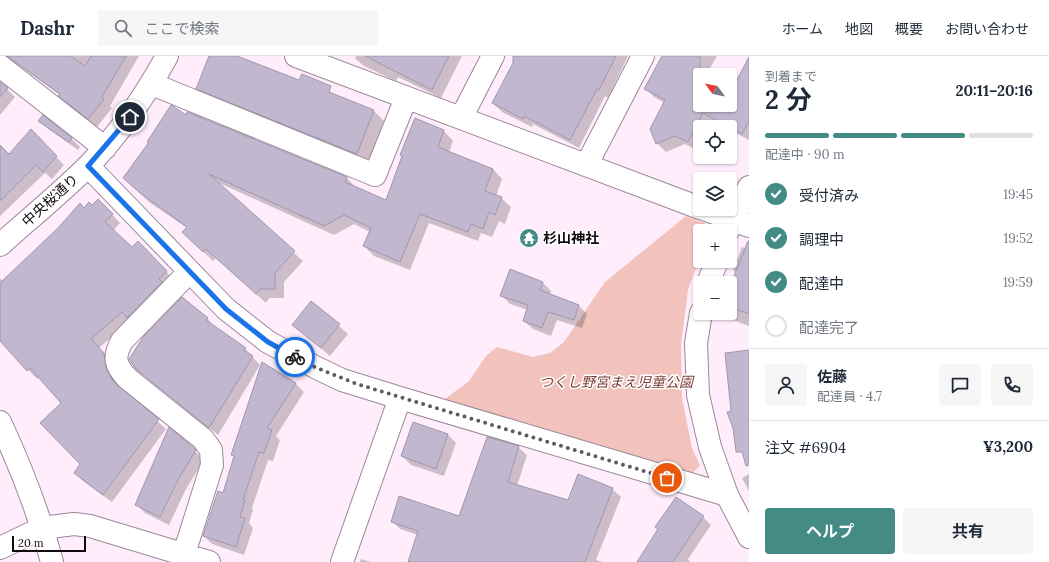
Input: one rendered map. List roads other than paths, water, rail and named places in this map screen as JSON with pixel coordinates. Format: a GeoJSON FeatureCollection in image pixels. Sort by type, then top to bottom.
{"type":"FeatureCollection","features":[{"type":"Feature","properties":{"kind":"street","name":"中央桜通り"},"geometry":{"type":"LineString","coordinates":[[0,245],[88,166],[104,148],[130,117],[152,84],[167,56]]}},
{"type":"Feature","properties":{"kind":"street"},"geometry":{"type":"LineString","coordinates":[[296,56],[334,62],[406,98],[587,164],[693,205]]}},
{"type":"Feature","properties":{"kind":"street"},"geometry":{"type":"LineString","coordinates":[[461,118],[493,56]]}},
{"type":"Feature","properties":{"kind":"street"},"geometry":{"type":"LineString","coordinates":[[587,164],[643,56]]}},
{"type":"Feature","properties":{"kind":"street"},"geometry":{"type":"LineString","coordinates":[[0,66],[104,148]]}},
{"type":"Feature","properties":{"kind":"street"},"geometry":{"type":"LineString","coordinates":[[152,84],[375,175],[406,98]]}},
{"type":"Feature","properties":{"kind":"street"},"geometry":{"type":"LineString","coordinates":[[88,166],[226,309],[268,342],[317,368],[342,380],[400,398],[727,495]]}},
{"type":"Feature","properties":{"kind":"street"},"geometry":{"type":"LineString","coordinates":[[737,226],[749,187]]}},
{"type":"Feature","properties":{"kind":"street"},"geometry":{"type":"LineString","coordinates":[[718,216],[733,224]]}},
{"type":"Feature","properties":{"kind":"street"},"geometry":{"type":"LineString","coordinates":[[184,554],[212,465],[211,450],[203,439],[120,371],[116,351],[122,341],[189,272]]}},
{"type":"Feature","properties":{"kind":"street"},"geometry":{"type":"LineString","coordinates":[[700,320],[696,343],[698,395],[710,447],[727,495],[749,537]]}},
{"type":"Feature","properties":{"kind":"street"},"geometry":{"type":"LineString","coordinates":[[342,562],[400,398]]}},
{"type":"Feature","properties":{"kind":"street"},"geometry":{"type":"LineString","coordinates":[[0,422],[11,445],[42,528],[52,562]]}},
{"type":"Feature","properties":{"kind":"street"},"geometry":{"type":"LineString","coordinates":[[0,548],[42,528],[74,524],[90,526],[209,562]]}},
{"type":"Feature","properties":{"kind":"place","name":"杉山神社"},"geometry":{"type":"Point","coordinates":[529,238]}},
{"type":"Feature","properties":{"kind":"park label","name":"つくし野宮まえ児童公園"},"geometry":{"type":"Point","coordinates":[616,382]}}]}
